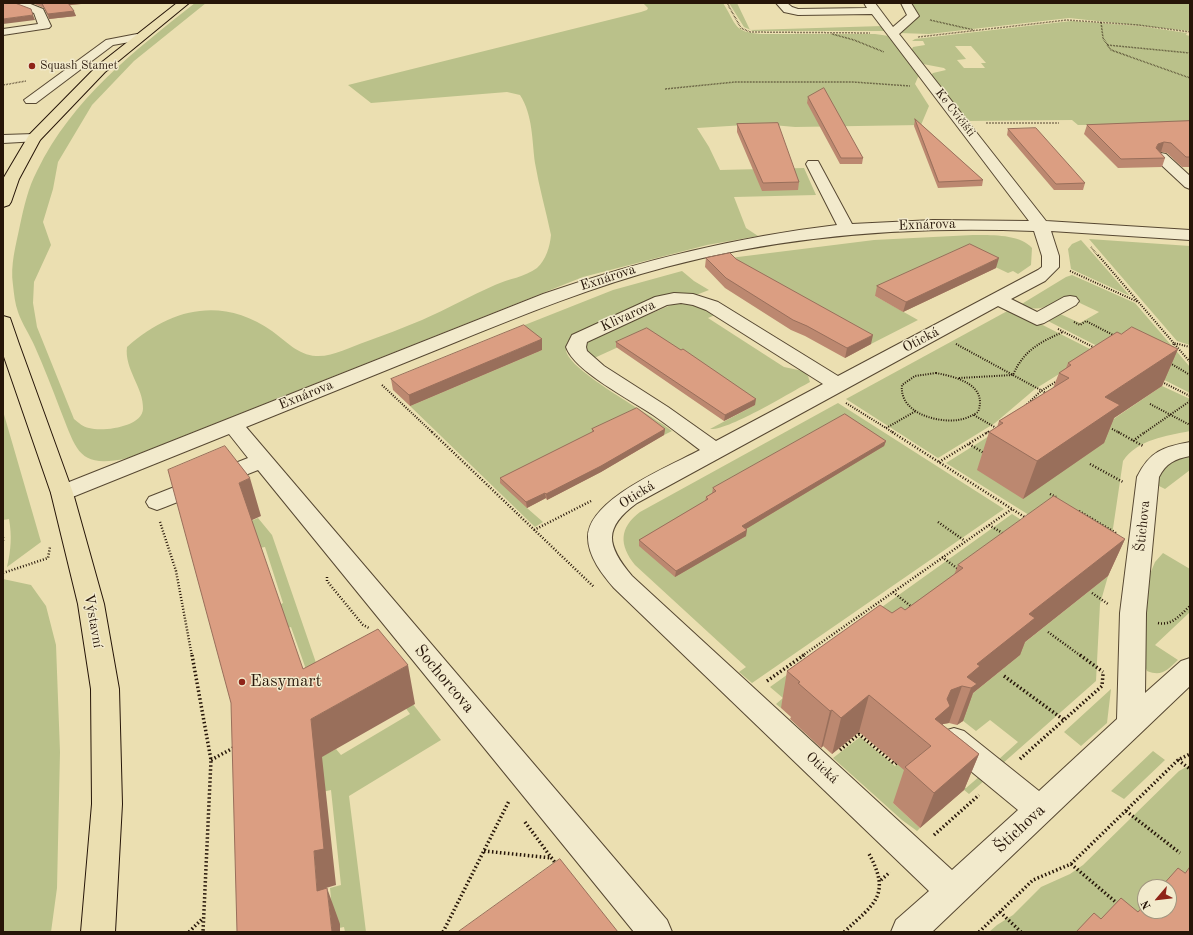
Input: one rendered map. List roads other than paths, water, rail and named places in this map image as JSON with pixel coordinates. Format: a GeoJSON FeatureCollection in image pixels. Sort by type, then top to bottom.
{"type":"FeatureCollection","features":[{"type":"Feature","properties":{"kind":"main road"},"geometry":{"type":"LineString","coordinates":[[3,202],[11,179],[34,138],[101,69],[137,38],[184,3]]}},
{"type":"Feature","properties":{"kind":"main road","name":"Výstavní"},"geometry":{"type":"LineString","coordinates":[[3,322],[8,344],[62,493],[91,604],[105,689],[107,804],[98,932]]}},
{"type":"Feature","properties":{"kind":"street"},"geometry":{"type":"LineString","coordinates":[[3,32],[46,30],[38,11],[22,5],[23,3]]}},
{"type":"Feature","properties":{"kind":"street"},"geometry":{"type":"LineString","coordinates":[[781,3],[788,10],[798,12],[872,7]]}},
{"type":"Feature","properties":{"kind":"street"},"geometry":{"type":"LineString","coordinates":[[893,33],[913,16],[906,3]]}},
{"type":"Feature","properties":{"kind":"street","name":"Ke Cvičišti"},"geometry":{"type":"LineString","coordinates":[[872,7],[1032,211],[1041,226]]}},
{"type":"Feature","properties":{"kind":"street"},"geometry":{"type":"LineString","coordinates":[[31,100],[110,42],[137,38]]}},
{"type":"Feature","properties":{"kind":"street"},"geometry":{"type":"LineString","coordinates":[[81,64],[101,69]]}},
{"type":"Feature","properties":{"kind":"street"},"geometry":{"type":"LineString","coordinates":[[3,139],[34,138]]}},
{"type":"Feature","properties":{"kind":"street"},"geometry":{"type":"LineString","coordinates":[[1161,157],[1190,184]]}},
{"type":"Feature","properties":{"kind":"street"},"geometry":{"type":"LineString","coordinates":[[813,164],[847,229]]}},
{"type":"Feature","properties":{"kind":"street","name":"Exnárova"},"geometry":{"type":"LineString","coordinates":[[62,493],[549,298],[623,272],[713,250],[847,229],[950,224],[1041,226],[1190,235]]}},
{"type":"Feature","properties":{"kind":"street","name":"Otická"},"geometry":{"type":"LineString","coordinates":[[952,891],[623,582],[607,562],[599,543],[599,534],[605,519],[621,503],[714,450],[839,392],[998,299],[1039,277],[1050,269],[1051,264],[1050,253],[1041,226]]}},
{"type":"Feature","properties":{"kind":"street","name":"Klivarova"},"geometry":{"type":"LineString","coordinates":[[714,450],[660,410],[593,366],[578,353],[577,343],[579,339],[661,302],[672,298],[688,298],[712,306],[839,392]]}},
{"type":"Feature","properties":{"kind":"street"},"geometry":{"type":"LineString","coordinates":[[998,299],[1044,315],[1070,301]]}},
{"type":"Feature","properties":{"kind":"street","name":"Sochorcova"},"geometry":{"type":"LineString","coordinates":[[233,425],[656,932]]}},
{"type":"Feature","properties":{"kind":"street","name":"Štichova"},"geometry":{"type":"LineString","coordinates":[[1131,726],[1133,614],[1148,476],[1156,462],[1162,457],[1190,450]]}},
{"type":"Feature","properties":{"kind":"street"},"geometry":{"type":"LineString","coordinates":[[158,511],[263,460]]}},
{"type":"Feature","properties":{"kind":"street","name":"Štichova"},"geometry":{"type":"LineString","coordinates":[[908,932],[1131,726],[1190,669]]}},
{"type":"Feature","properties":{"kind":"street"},"geometry":{"type":"LineString","coordinates":[[949,736],[1040,810]]}},
{"type":"Feature","properties":{"kind":"place","name":"Squash Stamet"},"geometry":{"type":"Point","coordinates":[32,66]}},
{"type":"Feature","properties":{"kind":"place","name":"Easymart"},"geometry":{"type":"Point","coordinates":[242,682]}}]}
